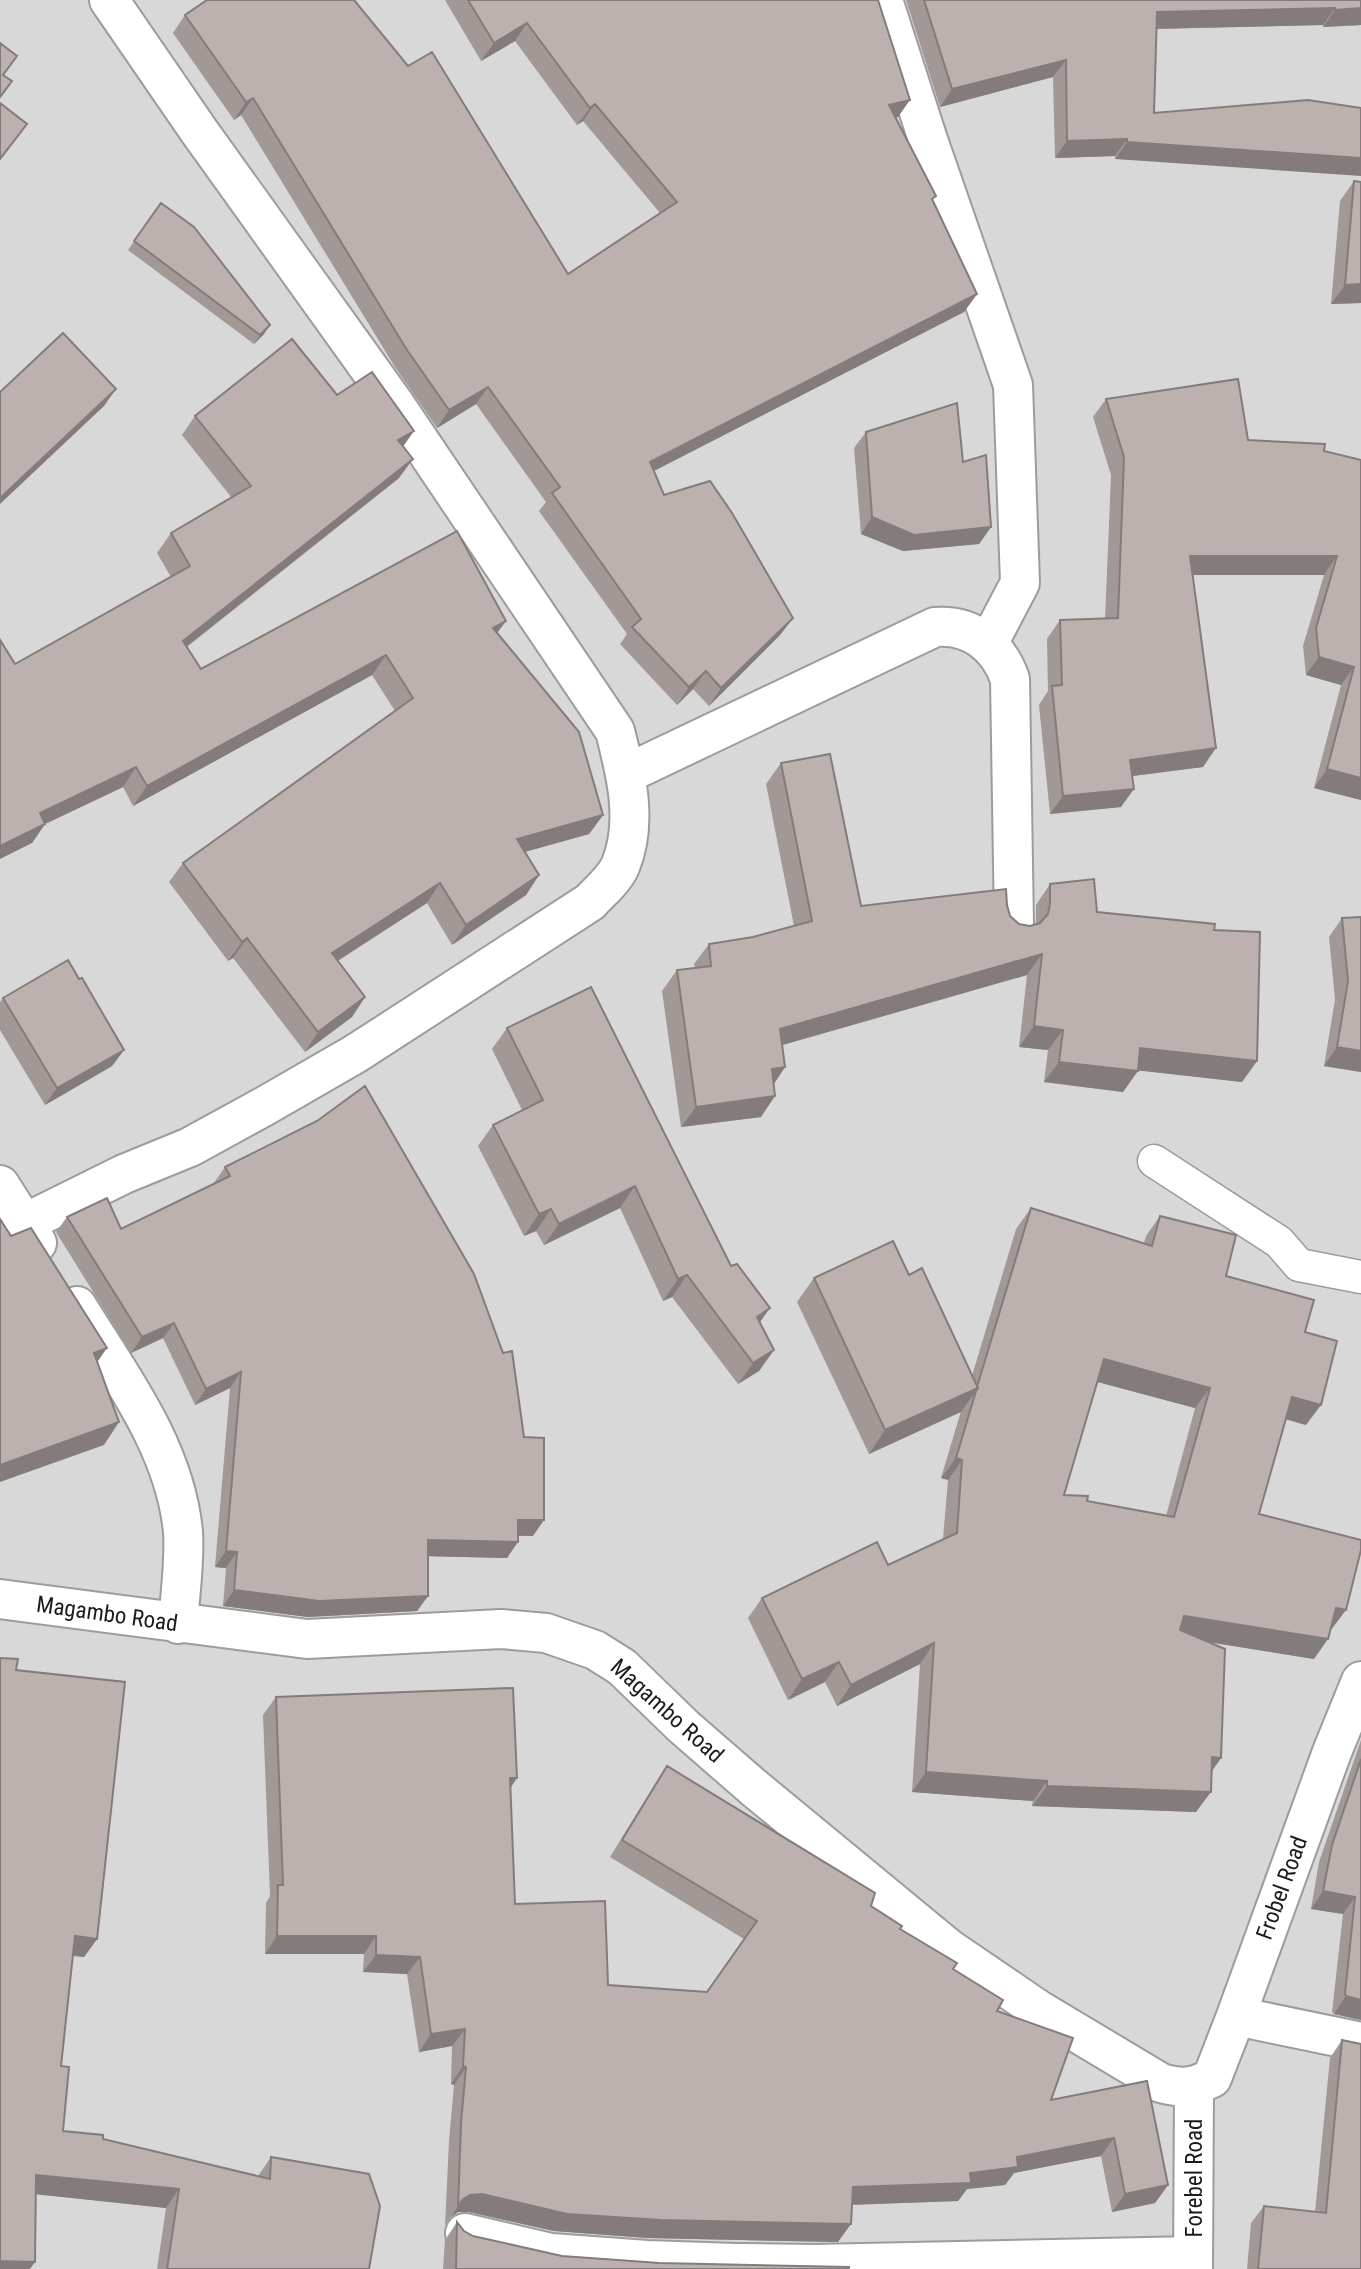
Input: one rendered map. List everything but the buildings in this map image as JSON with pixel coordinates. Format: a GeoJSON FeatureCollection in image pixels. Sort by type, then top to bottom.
{"type":"FeatureCollection","features":[{"type":"Feature","properties":{"kind":"street"},"geometry":{"type":"LineString","coordinates":[[25,1223],[124,1174],[190,1147],[263,1107],[355,1054],[590,902],[621,867],[630,828],[626,774],[615,731],[394,403],[199,131],[109,0]]}},
{"type":"Feature","properties":{"kind":"street"},"geometry":{"type":"LineString","coordinates":[[883,0],[928,140],[1013,385],[1020,583],[988,644]]}},
{"type":"Feature","properties":{"kind":"street"},"geometry":{"type":"LineString","coordinates":[[626,774],[934,627],[950,626],[972,632],[988,644],[1005,663],[1010,679],[1014,925]]}},
{"type":"Feature","properties":{"kind":"street"},"geometry":{"type":"LineString","coordinates":[[0,1185],[141,1409],[170,1469],[183,1532],[178,1624]]}},
{"type":"Feature","properties":{"kind":"street","name":"Magambo Road"},"geometry":{"type":"LineString","coordinates":[[0,1599],[307,1639],[501,1629],[546,1633],[595,1650],[622,1667],[684,1727],[753,1787],[948,1948],[1039,2010],[1161,2083],[1176,2087],[1195,2087]]}},
{"type":"Feature","properties":{"kind":"street","name":"Frobel Road"},"geometry":{"type":"LineString","coordinates":[[1195,2087],[1212,2078],[1332,1752],[1361,1681]]}},
{"type":"Feature","properties":{"kind":"street"},"geometry":{"type":"LineString","coordinates":[[1236,2016],[1361,2042]]}},
{"type":"Feature","properties":{"kind":"street","name":"Forebel Road"},"geometry":{"type":"LineString","coordinates":[[1193,2263],[1195,2087]]}},
{"type":"Feature","properties":{"kind":"street"},"geometry":{"type":"LineString","coordinates":[[465,2233],[551,2253],[723,2262],[1193,2263]]}},
{"type":"Feature","properties":{"kind":"lane"},"geometry":{"type":"LineString","coordinates":[[1154,1161],[1279,1242],[1299,1265],[1361,1277]]}},
{"type":"Feature","properties":{"kind":"shaded area"},"geometry":{"type":"Polygon","coordinates":[[[0,0],[1361,0],[1361,2269],[0,2269],[0,0]]]}}]}
